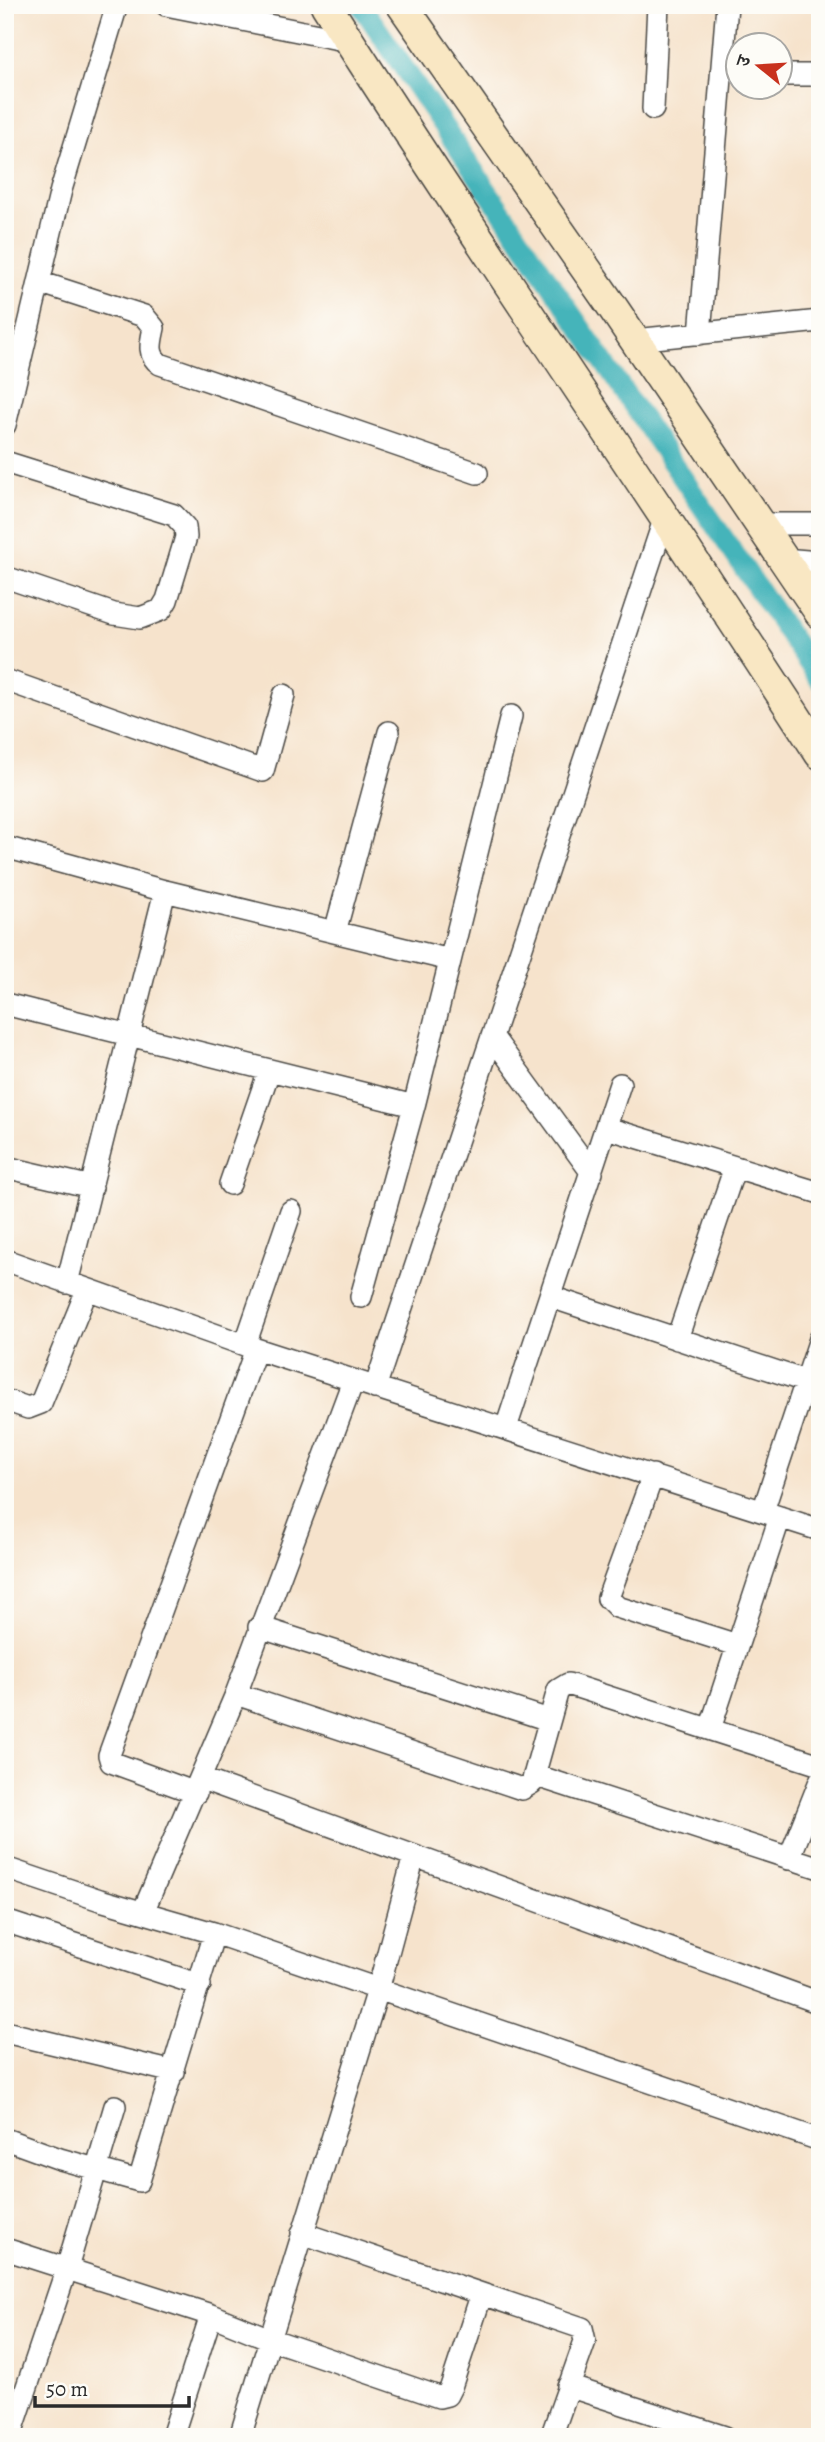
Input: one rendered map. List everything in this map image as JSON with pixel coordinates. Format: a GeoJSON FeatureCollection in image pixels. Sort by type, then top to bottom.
{"type":"FeatureCollection","features":[{"type":"Feature","properties":{"kind":"street"},"geometry":{"type":"LineString","coordinates":[[6,416],[61,190],[117,5]]}},
{"type":"Feature","properties":{"kind":"street"},"geometry":{"type":"LineString","coordinates":[[166,5],[349,41]]}},
{"type":"Feature","properties":{"kind":"street"},"geometry":{"type":"LineString","coordinates":[[326,5],[440,185],[594,410],[820,754]]}},
{"type":"Feature","properties":{"kind":"street"},"geometry":{"type":"LineString","coordinates":[[402,5],[635,340],[820,613]]}},
{"type":"Feature","properties":{"kind":"street"},"geometry":{"type":"LineString","coordinates":[[653,109],[658,5]]}},
{"type":"Feature","properties":{"kind":"street"},"geometry":{"type":"LineString","coordinates":[[727,5],[728,32]]}},
{"type":"Feature","properties":{"kind":"street"},"geometry":{"type":"LineString","coordinates":[[794,75],[820,75]]}},
{"type":"Feature","properties":{"kind":"street"},"geometry":{"type":"LineString","coordinates":[[700,334],[726,102]]}},
{"type":"Feature","properties":{"kind":"street"},"geometry":{"type":"LineString","coordinates":[[39,282],[144,316],[154,328],[151,351],[153,359],[160,364],[477,473]]}},
{"type":"Feature","properties":{"kind":"street"},"geometry":{"type":"LineString","coordinates":[[635,340],[820,321]]}},
{"type":"Feature","properties":{"kind":"street"},"geometry":{"type":"LineString","coordinates":[[5,462],[174,515],[185,527],[186,537],[167,600],[161,610],[140,618],[114,614],[5,576]]}},
{"type":"Feature","properties":{"kind":"street"},"geometry":{"type":"LineString","coordinates":[[375,1388],[664,520]]}},
{"type":"Feature","properties":{"kind":"street"},"geometry":{"type":"LineString","coordinates":[[759,524],[820,524]]}},
{"type":"Feature","properties":{"kind":"street"},"geometry":{"type":"LineString","coordinates":[[783,558],[820,562]]}},
{"type":"Feature","properties":{"kind":"street"},"geometry":{"type":"LineString","coordinates":[[5,680],[263,771],[284,695]]}},
{"type":"Feature","properties":{"kind":"street"},"geometry":{"type":"LineString","coordinates":[[361,1297],[414,1106],[511,716]]}},
{"type":"Feature","properties":{"kind":"street"},"geometry":{"type":"LineString","coordinates":[[335,932],[389,732]]}},
{"type":"Feature","properties":{"kind":"street"},"geometry":{"type":"LineString","coordinates":[[5,847],[165,891],[450,960]]}},
{"type":"Feature","properties":{"kind":"street"},"geometry":{"type":"LineString","coordinates":[[5,1401],[28,1408],[41,1403],[77,1286],[92,1187],[165,891]]}},
{"type":"Feature","properties":{"kind":"street"},"geometry":{"type":"LineString","coordinates":[[5,1004],[414,1106]]}},
{"type":"Feature","properties":{"kind":"street"},"geometry":{"type":"LineString","coordinates":[[492,1036],[593,1173]]}},
{"type":"Feature","properties":{"kind":"street"},"geometry":{"type":"LineString","coordinates":[[230,1184],[269,1071]]}},
{"type":"Feature","properties":{"kind":"street"},"geometry":{"type":"LineString","coordinates":[[506,1429],[593,1173],[620,1084]]}},
{"type":"Feature","properties":{"kind":"street"},"geometry":{"type":"LineString","coordinates":[[607,1128],[820,1194]]}},
{"type":"Feature","properties":{"kind":"street"},"geometry":{"type":"LineString","coordinates":[[5,1167],[92,1187]]}},
{"type":"Feature","properties":{"kind":"street"},"geometry":{"type":"LineString","coordinates":[[677,1339],[735,1167]]}},
{"type":"Feature","properties":{"kind":"street"},"geometry":{"type":"LineString","coordinates":[[291,1211],[250,1347],[109,1755],[111,1762],[199,1786],[414,1856],[820,2003]]}},
{"type":"Feature","properties":{"kind":"street"},"geometry":{"type":"LineString","coordinates":[[5,1260],[250,1347],[820,1530]]}},
{"type":"Feature","properties":{"kind":"street"},"geometry":{"type":"LineString","coordinates":[[551,1297],[813,1383]]}},
{"type":"Feature","properties":{"kind":"street"},"geometry":{"type":"LineString","coordinates":[[710,1729],[813,1383],[820,1339]]}},
{"type":"Feature","properties":{"kind":"street"},"geometry":{"type":"LineString","coordinates":[[143,1912],[236,1694],[259,1626],[353,1381]]}},
{"type":"Feature","properties":{"kind":"street"},"geometry":{"type":"LineString","coordinates":[[653,1475],[608,1598],[617,1607],[737,1645]]}},
{"type":"Feature","properties":{"kind":"street"},"geometry":{"type":"LineString","coordinates":[[259,1626],[549,1720]]}},
{"type":"Feature","properties":{"kind":"street"},"geometry":{"type":"LineString","coordinates":[[236,1694],[522,1789],[529,1787],[534,1775],[558,1690],[568,1684],[820,1765]]}},
{"type":"Feature","properties":{"kind":"street"},"geometry":{"type":"LineString","coordinates":[[534,1775],[820,1868]]}},
{"type":"Feature","properties":{"kind":"street"},"geometry":{"type":"LineString","coordinates":[[789,1859],[820,1781]]}},
{"type":"Feature","properties":{"kind":"street"},"geometry":{"type":"LineString","coordinates":[[240,2437],[378,1990],[414,1856]]}},
{"type":"Feature","properties":{"kind":"street"},"geometry":{"type":"LineString","coordinates":[[5,1868],[214,1933],[820,2140]]}},
{"type":"Feature","properties":{"kind":"street"},"geometry":{"type":"LineString","coordinates":[[5,1921],[200,1985]]}},
{"type":"Feature","properties":{"kind":"street"},"geometry":{"type":"LineString","coordinates":[[5,2139],[139,2181],[174,2073],[214,1933]]}},
{"type":"Feature","properties":{"kind":"street"},"geometry":{"type":"LineString","coordinates":[[5,2032],[174,2073]]}},
{"type":"Feature","properties":{"kind":"street"},"geometry":{"type":"LineString","coordinates":[[10,2437],[67,2268],[115,2106]]}},
{"type":"Feature","properties":{"kind":"street"},"geometry":{"type":"LineString","coordinates":[[302,2233],[481,2296],[582,2328],[586,2334],[585,2341],[551,2437]]}},
{"type":"Feature","properties":{"kind":"street"},"geometry":{"type":"LineString","coordinates":[[5,2249],[211,2315],[270,2339],[439,2397],[446,2395],[451,2387],[481,2296]]}},
{"type":"Feature","properties":{"kind":"street"},"geometry":{"type":"LineString","coordinates":[[172,2437],[211,2315]]}},
{"type":"Feature","properties":{"kind":"street"},"geometry":{"type":"LineString","coordinates":[[568,2386],[677,2429],[725,2437]]}},
{"type":"Feature","properties":{"kind":"waterway"},"geometry":{"type":"LineString","coordinates":[[361,5],[820,680]]}}]}
